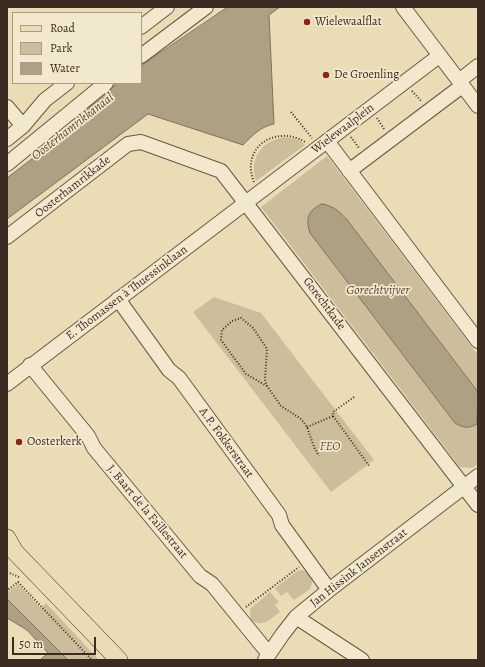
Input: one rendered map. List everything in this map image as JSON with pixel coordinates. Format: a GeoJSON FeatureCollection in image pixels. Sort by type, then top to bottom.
{"type":"FeatureCollection","features":[{"type":"Feature","properties":{"kind":"main road"},"geometry":{"type":"LineString","coordinates":[[10,546],[119,660]]}},
{"type":"Feature","properties":{"kind":"street"},"geometry":{"type":"LineString","coordinates":[[142,26],[167,7]]}},
{"type":"Feature","properties":{"kind":"street"},"geometry":{"type":"LineString","coordinates":[[142,55],[206,7]]}},
{"type":"Feature","properties":{"kind":"street"},"geometry":{"type":"LineString","coordinates":[[402,7],[478,106]]}},
{"type":"Feature","properties":{"kind":"street","name":"Wielewaalplein"},"geometry":{"type":"LineString","coordinates":[[247,202],[439,56]]}},
{"type":"Feature","properties":{"kind":"street"},"geometry":{"type":"LineString","coordinates":[[349,172],[428,111],[460,84],[478,66]]}},
{"type":"Feature","properties":{"kind":"street"},"geometry":{"type":"LineString","coordinates":[[7,139],[23,126],[45,100],[66,84]]}},
{"type":"Feature","properties":{"kind":"street"},"geometry":{"type":"LineString","coordinates":[[7,164],[105,84]]}},
{"type":"Feature","properties":{"kind":"street"},"geometry":{"type":"LineString","coordinates":[[7,107],[23,126]]}},
{"type":"Feature","properties":{"kind":"street","name":"Gorechtkade"},"geometry":{"type":"LineString","coordinates":[[141,142],[221,171],[247,202],[478,505]]}},
{"type":"Feature","properties":{"kind":"street","name":"Oosterhamrikkade"},"geometry":{"type":"LineString","coordinates":[[7,237],[128,144],[141,142]]}},
{"type":"Feature","properties":{"kind":"street"},"geometry":{"type":"LineString","coordinates":[[320,147],[349,172],[478,341]]}},
{"type":"Feature","properties":{"kind":"street","name":"E. Thomassen à Thuessinklaan"},"geometry":{"type":"LineString","coordinates":[[7,384],[30,365],[247,202]]}},
{"type":"Feature","properties":{"kind":"street","name":"A.P. Fokkerstraat"},"geometry":{"type":"LineString","coordinates":[[118,299],[169,370],[179,378],[279,515],[282,525],[329,590]]}},
{"type":"Feature","properties":{"kind":"street","name":"J. Baart de la Faillestraat"},"geometry":{"type":"LineString","coordinates":[[30,365],[88,436],[94,448],[200,576],[212,584],[267,657]]}},
{"type":"Feature","properties":{"kind":"street","name":"Jan Hissink Jansenstraat"},"geometry":{"type":"LineString","coordinates":[[267,657],[296,617],[478,476]]}},
{"type":"Feature","properties":{"kind":"street"},"geometry":{"type":"LineString","coordinates":[[296,617],[362,660]]}},
{"type":"Feature","properties":{"kind":"path"},"geometry":{"type":"LineString","coordinates":[[405,82],[428,111]]}},
{"type":"Feature","properties":{"kind":"path"},"geometry":{"type":"LineString","coordinates":[[371,108],[391,139]]}},
{"type":"Feature","properties":{"kind":"path"},"geometry":{"type":"LineString","coordinates":[[291,112],[320,147]]}},
{"type":"Feature","properties":{"kind":"path"},"geometry":{"type":"LineString","coordinates":[[344,128],[366,158]]}},
{"type":"Feature","properties":{"kind":"path"},"geometry":{"type":"LineString","coordinates":[[260,192],[253,181],[250,169],[252,158],[262,143],[278,135],[293,136],[306,143],[320,147]]}},
{"type":"Feature","properties":{"kind":"path"},"geometry":{"type":"LineString","coordinates":[[267,386],[246,374],[221,340],[222,330],[237,319],[241,318],[249,324],[265,344],[268,355],[265,380],[267,386],[281,406],[301,419],[307,427],[319,456]]}},
{"type":"Feature","properties":{"kind":"path"},"geometry":{"type":"LineString","coordinates":[[333,416],[333,412],[354,396]]}},
{"type":"Feature","properties":{"kind":"path"},"geometry":{"type":"LineString","coordinates":[[307,427],[333,416]]}},
{"type":"Feature","properties":{"kind":"path"},"geometry":{"type":"LineString","coordinates":[[333,416],[370,467]]}},
{"type":"Feature","properties":{"kind":"path"},"geometry":{"type":"LineString","coordinates":[[236,614],[307,560]]}},
{"type":"Feature","properties":{"kind":"path"},"geometry":{"type":"LineString","coordinates":[[7,588],[8,590],[22,578]]}},
{"type":"Feature","properties":{"kind":"path"},"geometry":{"type":"LineString","coordinates":[[18,582],[92,660]]}},
{"type":"Feature","properties":{"kind":"green space"},"geometry":{"type":"Polygon","coordinates":[[[285,137],[299,140],[305,145],[256,181],[254,165],[259,152],[269,142],[285,137]]]}},
{"type":"Feature","properties":{"kind":"green space"},"geometry":{"type":"Polygon","coordinates":[[[327,156],[478,355],[478,392],[396,284],[338,211],[308,217],[307,225],[310,233],[455,423],[466,428],[478,424],[478,464],[472,468],[460,467],[261,207],[327,156]]]}},
{"type":"Feature","properties":{"kind":"green space","name":"FEO"},"geometry":{"type":"Polygon","coordinates":[[[214,297],[261,313],[374,460],[331,492],[193,312],[214,297]]]}},
{"type":"Feature","properties":{"kind":"green space"},"geometry":{"type":"Polygon","coordinates":[[[301,570],[308,573],[313,580],[310,589],[294,600],[287,592],[281,596],[275,588],[296,572],[301,570]]]}},
{"type":"Feature","properties":{"kind":"green space"},"geometry":{"type":"Polygon","coordinates":[[[18,584],[41,608],[46,603],[99,660],[68,660],[7,599],[7,590],[9,592],[18,584]]]}},
{"type":"Feature","properties":{"kind":"green space"},"geometry":{"type":"Polygon","coordinates":[[[270,592],[279,602],[275,605],[280,612],[270,620],[263,623],[251,620],[250,609],[270,592]]]}},
{"type":"Feature","properties":{"kind":"water","name":"Oosterhamrikkanaal"},"geometry":{"type":"Polygon","coordinates":[[[228,7],[280,7],[269,15],[274,124],[261,129],[243,145],[148,114],[7,219],[7,178],[37,155],[112,87],[116,84],[142,84],[142,65],[228,7]]]}},
{"type":"Feature","properties":{"kind":"water","name":"Gorechtvijver"},"geometry":{"type":"Polygon","coordinates":[[[322,204],[330,206],[348,221],[478,392],[477,424],[471,427],[466,427],[455,423],[310,233],[308,223],[309,216],[317,206],[322,204]]]}},
{"type":"Feature","properties":{"kind":"water"},"geometry":{"type":"Polygon","coordinates":[[[7,599],[68,660],[40,660],[48,653],[27,630],[7,618],[7,599]]]}},
{"type":"Feature","properties":{"kind":"place","name":"Wielewaalflat"},"geometry":{"type":"Point","coordinates":[307,22]}},
{"type":"Feature","properties":{"kind":"place","name":"De Groenling"},"geometry":{"type":"Point","coordinates":[326,75]}},
{"type":"Feature","properties":{"kind":"place","name":"Oosterkerk"},"geometry":{"type":"Point","coordinates":[19,442]}}]}
